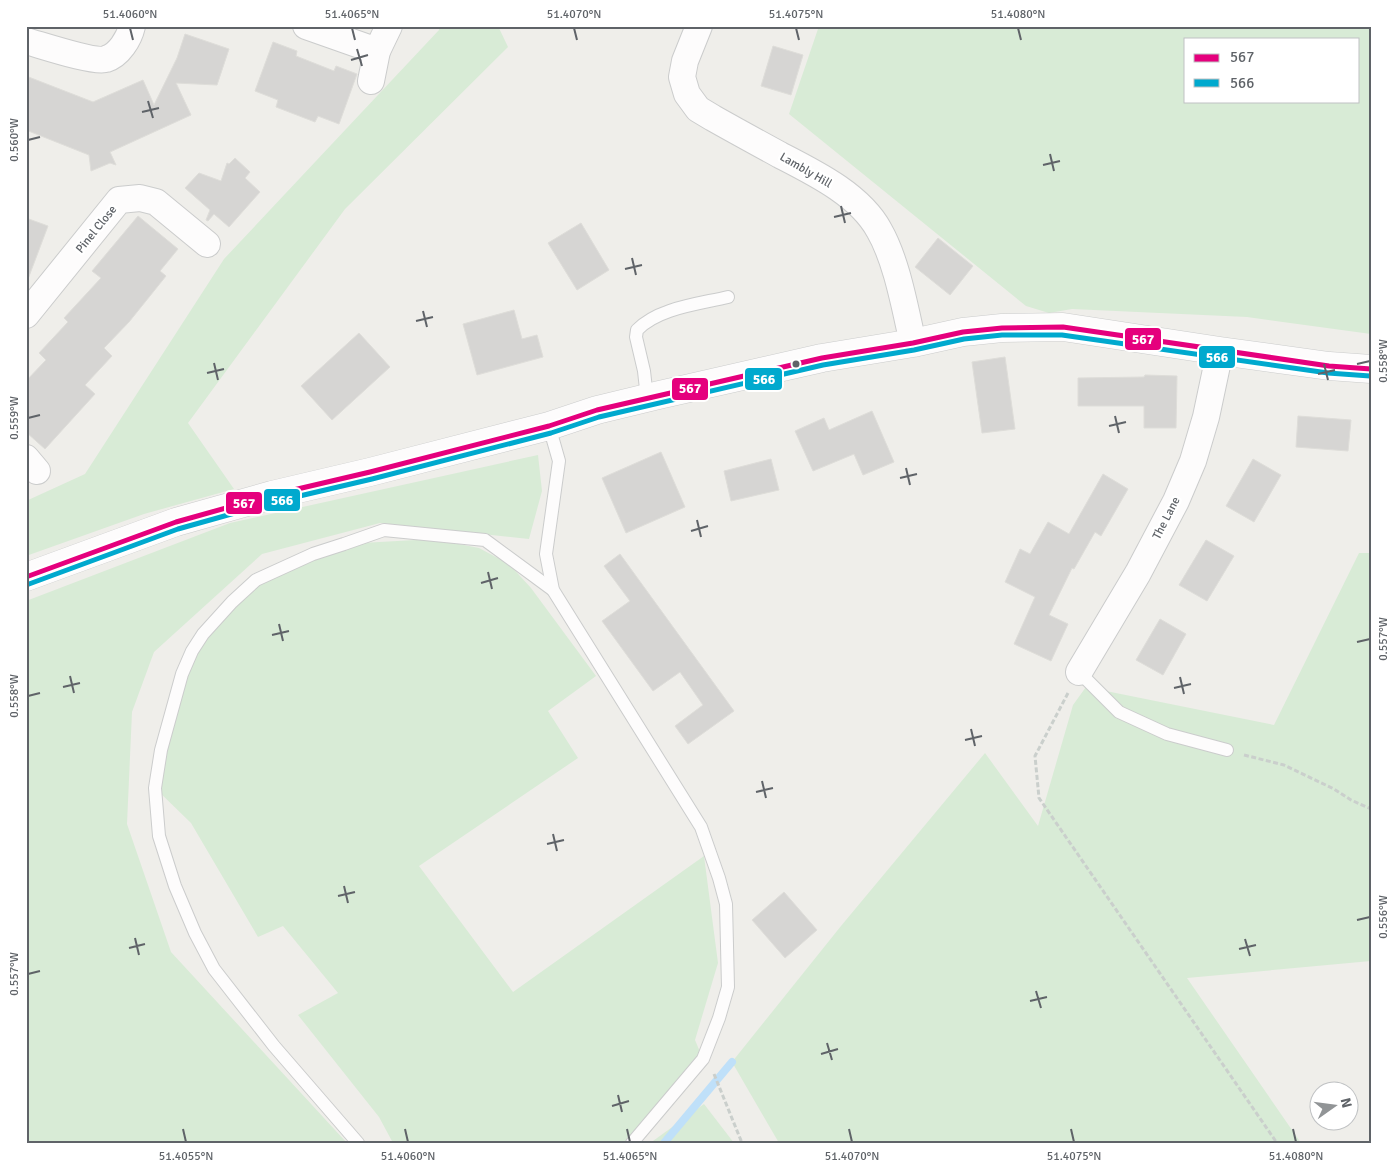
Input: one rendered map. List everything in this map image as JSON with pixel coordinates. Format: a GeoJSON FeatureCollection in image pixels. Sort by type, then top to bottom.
{"type":"FeatureCollection","features":[{"type":"Feature","properties":{"kind":"street"},"geometry":{"type":"LineString","coordinates":[[26,41],[70,54],[101,60],[108,59],[125,44],[132,26]]}},
{"type":"Feature","properties":{"kind":"street"},"geometry":{"type":"LineString","coordinates":[[306,26],[377,51]]}},
{"type":"Feature","properties":{"kind":"street"},"geometry":{"type":"LineString","coordinates":[[371,81],[377,51],[389,26]]}},
{"type":"Feature","properties":{"kind":"street","name":"Lambly Hill"},"geometry":{"type":"LineString","coordinates":[[700,26],[685,61],[682,77],[687,94],[698,109],[821,177],[846,194],[863,209],[880,231],[891,258],[913,343]]}},
{"type":"Feature","properties":{"kind":"street","name":"Pinel Close"},"geometry":{"type":"LineString","coordinates":[[26,315],[119,200],[140,198],[156,202],[207,244]]}},
{"type":"Feature","properties":{"kind":"street"},"geometry":{"type":"LineString","coordinates":[[26,577],[176,522],[272,495],[549,426],[597,410],[822,358],[913,343],[963,332],[992,329],[1063,327],[1329,366],[1371,369]]}},
{"type":"Feature","properties":{"kind":"street","name":"The Lane"},"geometry":{"type":"LineString","coordinates":[[1080,672],[1138,573],[1176,501],[1194,461],[1206,417],[1220,351]]}},
{"type":"Feature","properties":{"kind":"lane"},"geometry":{"type":"LineString","coordinates":[[647,398],[644,370],[636,330],[643,323],[664,312],[728,297]]}},
{"type":"Feature","properties":{"kind":"lane"},"geometry":{"type":"LineString","coordinates":[[549,426],[559,461],[546,554],[553,590],[700,827],[719,878],[726,904],[728,987],[719,1018],[703,1059],[632,1143]]}},
{"type":"Feature","properties":{"kind":"lane"},"geometry":{"type":"LineString","coordinates":[[358,1143],[274,1046],[214,969],[195,933],[175,886],[159,836],[155,788],[161,750],[182,674],[192,651],[203,634],[232,602],[256,580],[313,554],[384,530],[485,540],[553,590]]}},
{"type":"Feature","properties":{"kind":"lane"},"geometry":{"type":"LineString","coordinates":[[1080,672],[1119,712],[1167,734],[1227,750]]}},
{"type":"Feature","properties":{"kind":"path"},"geometry":{"type":"LineString","coordinates":[[1080,672],[1036,756],[1039,798],[1277,1143]]}},
{"type":"Feature","properties":{"kind":"path"},"geometry":{"type":"LineString","coordinates":[[1227,750],[1284,765],[1334,789],[1351,800],[1371,808]]}},
{"type":"Feature","properties":{"kind":"path"},"geometry":{"type":"LineString","coordinates":[[713,1070],[742,1143]]}},
{"type":"Feature","properties":{"kind":"green space"},"geometry":{"type":"Polygon","coordinates":[[[439,26],[498,26],[508,47],[345,209],[188,423],[234,489],[144,514],[26,556],[26,501],[85,474],[224,259],[439,30],[439,26]]]}},
{"type":"Feature","properties":{"kind":"green space"},"geometry":{"type":"Polygon","coordinates":[[[819,26],[1371,26],[1371,334],[1247,317],[1072,309],[1049,313],[1026,306],[789,114],[819,26]]]}},
{"type":"Feature","properties":{"kind":"green space"},"geometry":{"type":"Polygon","coordinates":[[[538,455],[542,491],[529,539],[380,523],[262,554],[154,652],[132,712],[127,824],[171,952],[347,1143],[26,1143],[26,601],[230,523],[538,455]]]}},
{"type":"Feature","properties":{"kind":"green space"},"geometry":{"type":"Polygon","coordinates":[[[433,539],[479,548],[509,564],[531,588],[596,676],[548,711],[578,758],[419,866],[513,992],[704,856],[718,963],[695,1040],[703,1059],[632,1143],[393,1143],[379,1117],[298,1015],[338,993],[283,926],[258,937],[191,823],[155,788],[186,676],[196,655],[232,602],[259,585],[344,544],[433,539]]]}},
{"type":"Feature","properties":{"kind":"green space"},"geometry":{"type":"Polygon","coordinates":[[[1359,553],[1371,553],[1371,961],[1187,978],[1301,1143],[779,1143],[732,1062],[841,926],[985,753],[1038,826],[1073,705],[1086,687],[1274,725],[1359,553]]]}},
{"type":"Feature","properties":{"kind":"green space"},"geometry":{"type":"Polygon","coordinates":[[[704,1104],[734,1143],[651,1143],[653,1141],[704,1104]]]}},
{"type":"Feature","properties":{"kind":"building"},"geometry":{"type":"Polygon","coordinates":[[[185,34],[229,49],[217,85],[176,83],[191,115],[110,152],[116,165],[110,163],[91,171],[89,155],[26,130],[26,76],[93,102],[143,80],[154,105],[177,58],[185,34]]]}},
{"type":"Feature","properties":{"kind":"building"},"geometry":{"type":"Polygon","coordinates":[[[273,42],[297,51],[296,56],[334,71],[336,66],[357,74],[339,124],[318,116],[315,122],[276,107],[278,100],[255,91],[273,42]]]}},
{"type":"Feature","properties":{"kind":"building"},"geometry":{"type":"Polygon","coordinates":[[[773,46],[803,55],[791,95],[761,86],[773,46]]]}},
{"type":"Feature","properties":{"kind":"building"},"geometry":{"type":"Polygon","coordinates":[[[235,158],[250,172],[245,178],[260,192],[229,227],[214,214],[208,221],[206,220],[210,210],[185,188],[199,173],[221,181],[227,163],[229,164],[235,158]]]}},
{"type":"Feature","properties":{"kind":"building"},"geometry":{"type":"Polygon","coordinates":[[[138,216],[178,249],[160,271],[166,276],[129,322],[104,348],[112,356],[85,385],[95,394],[45,449],[26,432],[26,381],[46,360],[39,353],[68,322],[64,318],[101,278],[92,271],[138,216]]]}},
{"type":"Feature","properties":{"kind":"building"},"geometry":{"type":"Polygon","coordinates":[[[26,218],[48,226],[28,279],[26,279],[26,218]]]}},
{"type":"Feature","properties":{"kind":"building"},"geometry":{"type":"Polygon","coordinates":[[[581,223],[609,270],[577,290],[548,243],[581,223]]]}},
{"type":"Feature","properties":{"kind":"building"},"geometry":{"type":"Polygon","coordinates":[[[938,238],[973,266],[950,295],[915,267],[938,238]]]}},
{"type":"Feature","properties":{"kind":"building"},"geometry":{"type":"Polygon","coordinates":[[[514,310],[522,339],[537,335],[543,357],[477,375],[463,324],[514,310]]]}},
{"type":"Feature","properties":{"kind":"building"},"geometry":{"type":"Polygon","coordinates":[[[359,333],[390,367],[332,420],[301,386],[359,333]]]}},
{"type":"Feature","properties":{"kind":"building"},"geometry":{"type":"Polygon","coordinates":[[[1005,357],[1015,429],[982,433],[972,362],[1005,357]]]}},
{"type":"Feature","properties":{"kind":"building"},"geometry":{"type":"Polygon","coordinates":[[[1145,375],[1177,376],[1176,428],[1144,428],[1144,406],[1078,406],[1078,378],[1144,377],[1145,375]]]}},
{"type":"Feature","properties":{"kind":"building"},"geometry":{"type":"Polygon","coordinates":[[[872,411],[894,462],[863,475],[854,454],[813,471],[795,431],[824,418],[829,430],[872,411]]]}},
{"type":"Feature","properties":{"kind":"building"},"geometry":{"type":"Polygon","coordinates":[[[1298,416],[1351,420],[1348,451],[1296,447],[1298,416]]]}},
{"type":"Feature","properties":{"kind":"building"},"geometry":{"type":"Polygon","coordinates":[[[661,452],[685,507],[626,533],[602,478],[661,452]]]}},
{"type":"Feature","properties":{"kind":"building"},"geometry":{"type":"Polygon","coordinates":[[[771,459],[779,490],[731,501],[724,471],[771,459]]]}},
{"type":"Feature","properties":{"kind":"building"},"geometry":{"type":"Polygon","coordinates":[[[1253,459],[1281,475],[1254,522],[1226,506],[1253,459]]]}},
{"type":"Feature","properties":{"kind":"building"},"geometry":{"type":"Polygon","coordinates":[[[1103,474],[1128,489],[1101,536],[1095,532],[1074,569],[1072,568],[1049,615],[1068,624],[1051,661],[1014,644],[1035,597],[1005,582],[1020,549],[1030,554],[1048,522],[1069,534],[1103,474]]]}},
{"type":"Feature","properties":{"kind":"building"},"geometry":{"type":"Polygon","coordinates":[[[1206,540],[1234,556],[1207,601],[1179,585],[1206,540]]]}},
{"type":"Feature","properties":{"kind":"building"},"geometry":{"type":"Polygon","coordinates":[[[620,554],[734,711],[688,744],[675,726],[703,705],[680,672],[653,691],[602,621],[630,601],[604,566],[620,554]]]}},
{"type":"Feature","properties":{"kind":"building"},"geometry":{"type":"Polygon","coordinates":[[[1160,619],[1186,634],[1163,675],[1136,660],[1160,619]]]}},
{"type":"Feature","properties":{"kind":"building"},"geometry":{"type":"Polygon","coordinates":[[[784,892],[817,930],[785,958],[752,920],[784,892]]]}},
{"type":"Feature","properties":{"kind":"waterway"},"geometry":{"type":"LineString","coordinates":[[664,1143],[732,1062]]}},
{"type":"Feature","properties":{"kind":"transit line","name":"567"},"geometry":{"type":"LineString","coordinates":[[26,577],[176,522],[272,495],[549,426],[597,410],[822,358],[913,343],[963,332],[1002,328],[1063,327],[1329,366],[1371,369]]}},
{"type":"Feature","properties":{"kind":"transit line","name":"566"},"geometry":{"type":"LineString","coordinates":[[29,584],[178,529],[274,502],[551,433],[599,417],[823,365],[914,350],[964,339],[1002,335],[1062,335],[1328,373],[1370,376]]}}]}
